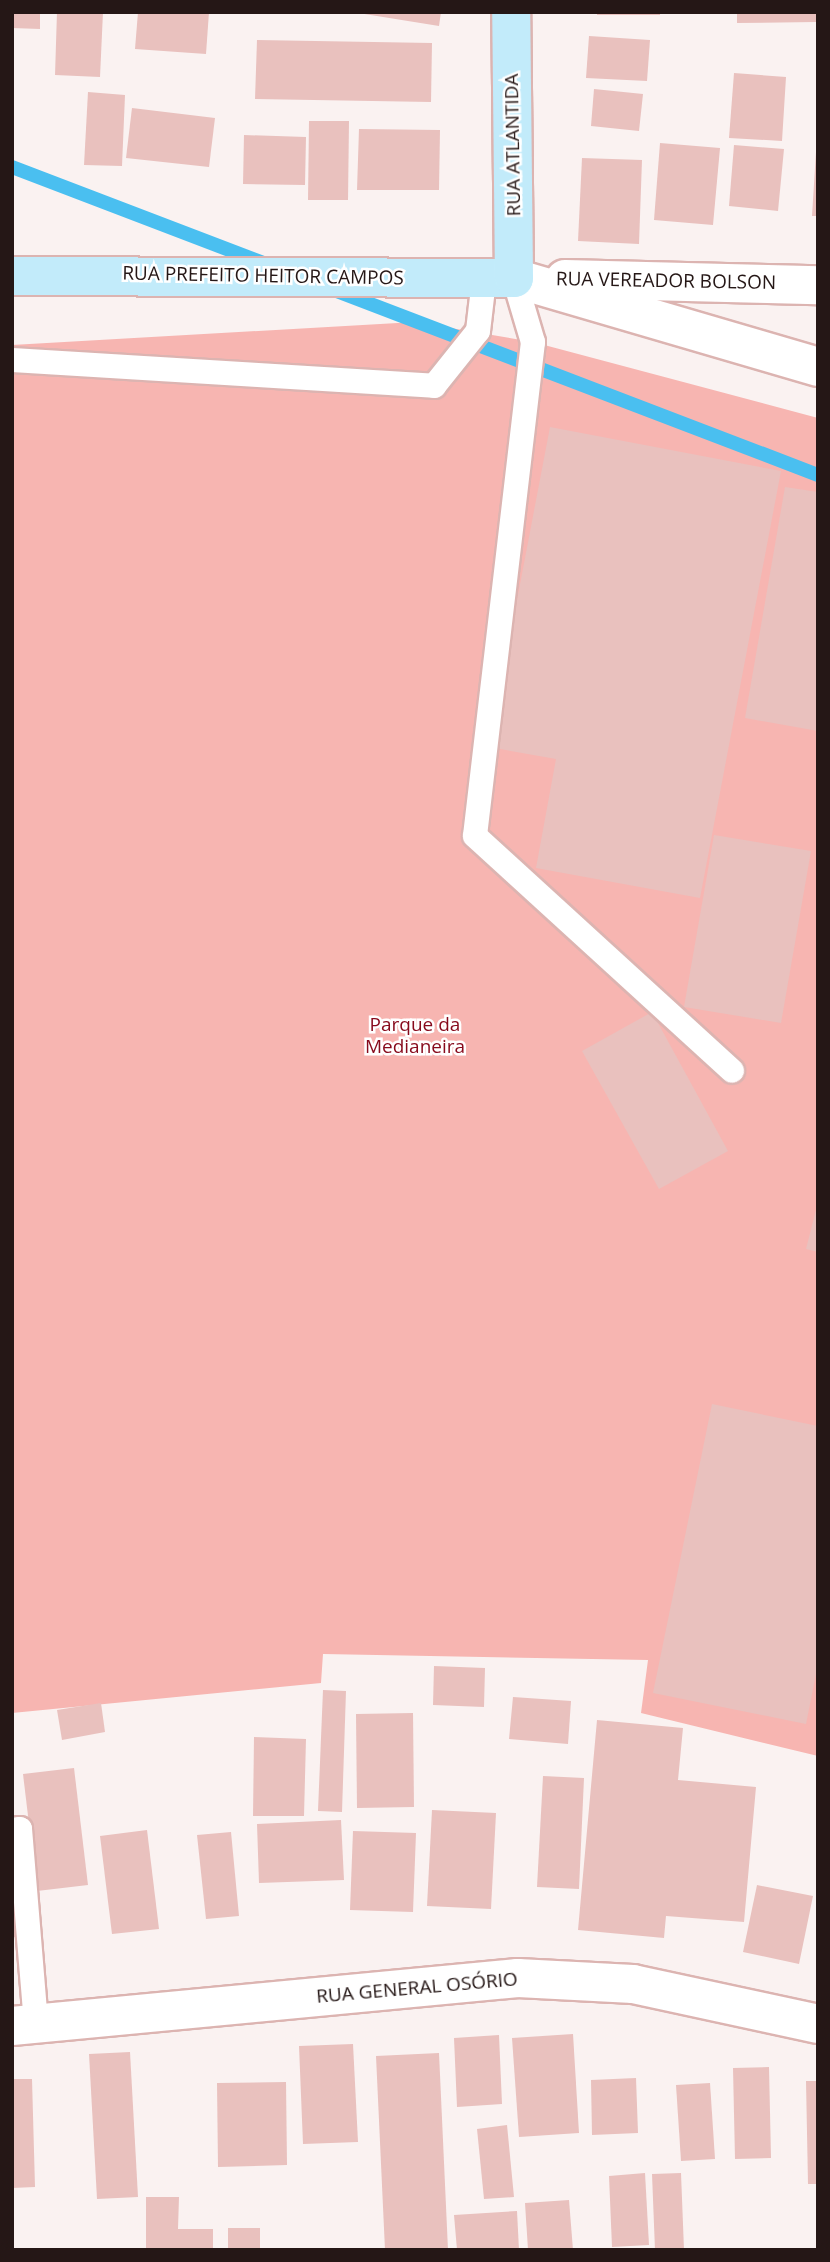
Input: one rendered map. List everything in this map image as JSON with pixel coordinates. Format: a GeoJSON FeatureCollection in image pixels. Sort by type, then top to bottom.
{"type":"FeatureCollection","features":[{"type":"Feature","properties":{"kind":"street","name":"RUA ATLANTIDA"},"geometry":{"type":"LineString","coordinates":[[499,279],[512,12]]}},
{"type":"Feature","properties":{"kind":"street","name":"RUA PREFEITO HEITOR CAMPOS"},"geometry":{"type":"LineString","coordinates":[[12,276],[499,279]]}},
{"type":"Feature","properties":{"kind":"street","name":"RUA VEREADOR BOLSON"},"geometry":{"type":"LineString","coordinates":[[499,279],[818,285]]}},
{"type":"Feature","properties":{"kind":"street"},"geometry":{"type":"LineString","coordinates":[[499,279],[818,367]]}},
{"type":"Feature","properties":{"kind":"street","name":"RUA GENERAL OSÓRIO"},"geometry":{"type":"LineString","coordinates":[[24,2025],[518,1978],[634,1984],[818,2024]]}},
{"type":"Feature","properties":{"kind":"lane"},"geometry":{"type":"LineString","coordinates":[[12,360],[433,386],[478,331],[499,279]]}},
{"type":"Feature","properties":{"kind":"lane"},"geometry":{"type":"LineString","coordinates":[[499,279],[533,342],[475,836],[732,1071]]}},
{"type":"Feature","properties":{"kind":"lane"},"geometry":{"type":"LineString","coordinates":[[12,1830],[20,1829],[24,2025]]}},
{"type":"Feature","properties":{"kind":"green space","name":"Parque da Medianeira"},"geometry":{"type":"Polygon","coordinates":[[[415,322],[533,342],[818,418],[818,1756],[641,1713],[648,1660],[323,1654],[321,1683],[12,1713],[12,345],[415,322]]]}},
{"type":"Feature","properties":{"kind":"building"},"geometry":{"type":"Polygon","coordinates":[[[12,12],[40,12],[40,29],[12,28],[12,12]]]}},
{"type":"Feature","properties":{"kind":"building"},"geometry":{"type":"Polygon","coordinates":[[[57,12],[103,12],[100,77],[55,75],[57,12]]]}},
{"type":"Feature","properties":{"kind":"building"},"geometry":{"type":"Polygon","coordinates":[[[138,12],[209,12],[206,54],[135,49],[138,12]]]}},
{"type":"Feature","properties":{"kind":"building"},"geometry":{"type":"Polygon","coordinates":[[[352,12],[441,12],[439,26],[352,12]]]}},
{"type":"Feature","properties":{"kind":"building"},"geometry":{"type":"Polygon","coordinates":[[[597,12],[660,12],[660,15],[597,15],[597,12]]]}},
{"type":"Feature","properties":{"kind":"building"},"geometry":{"type":"Polygon","coordinates":[[[737,12],[816,12],[816,22],[737,23],[737,12]]]}},
{"type":"Feature","properties":{"kind":"building"},"geometry":{"type":"Polygon","coordinates":[[[589,36],[650,40],[647,81],[586,78],[589,36]]]}},
{"type":"Feature","properties":{"kind":"building"},"geometry":{"type":"Polygon","coordinates":[[[257,40],[432,43],[431,102],[255,99],[257,40]]]}},
{"type":"Feature","properties":{"kind":"building"},"geometry":{"type":"Polygon","coordinates":[[[734,73],[786,77],[782,141],[729,138],[734,73]]]}},
{"type":"Feature","properties":{"kind":"building"},"geometry":{"type":"Polygon","coordinates":[[[594,89],[643,94],[639,131],[591,126],[594,89]]]}},
{"type":"Feature","properties":{"kind":"building"},"geometry":{"type":"Polygon","coordinates":[[[88,92],[125,95],[122,166],[84,165],[88,92]]]}},
{"type":"Feature","properties":{"kind":"building"},"geometry":{"type":"Polygon","coordinates":[[[132,108],[215,118],[209,167],[126,158],[132,108]]]}},
{"type":"Feature","properties":{"kind":"building"},"geometry":{"type":"Polygon","coordinates":[[[309,121],[349,121],[348,200],[308,200],[309,121]]]}},
{"type":"Feature","properties":{"kind":"building"},"geometry":{"type":"Polygon","coordinates":[[[359,129],[440,130],[439,190],[357,190],[359,129]]]}},
{"type":"Feature","properties":{"kind":"building"},"geometry":{"type":"Polygon","coordinates":[[[244,135],[306,137],[305,185],[243,184],[244,135]]]}},
{"type":"Feature","properties":{"kind":"building"},"geometry":{"type":"Polygon","coordinates":[[[660,143],[720,148],[713,225],[654,220],[660,143]]]}},
{"type":"Feature","properties":{"kind":"building"},"geometry":{"type":"Polygon","coordinates":[[[734,145],[784,149],[778,211],[729,206],[734,145]]]}},
{"type":"Feature","properties":{"kind":"building"},"geometry":{"type":"Polygon","coordinates":[[[816,152],[818,216],[812,216],[816,152]]]}},
{"type":"Feature","properties":{"kind":"building"},"geometry":{"type":"Polygon","coordinates":[[[582,158],[642,160],[639,244],[578,241],[582,158]]]}},
{"type":"Feature","properties":{"kind":"building"},"geometry":{"type":"Polygon","coordinates":[[[550,427],[781,471],[700,898],[536,868],[556,759],[489,747],[550,427]]]}},
{"type":"Feature","properties":{"kind":"building"},"geometry":{"type":"Polygon","coordinates":[[[785,487],[818,492],[818,731],[745,718],[785,487]]]}},
{"type":"Feature","properties":{"kind":"building"},"geometry":{"type":"Polygon","coordinates":[[[714,835],[811,851],[781,1023],[684,1007],[714,835]]]}},
{"type":"Feature","properties":{"kind":"building"},"geometry":{"type":"Polygon","coordinates":[[[652,1012],[728,1151],[659,1189],[582,1051],[652,1012]]]}},
{"type":"Feature","properties":{"kind":"building"},"geometry":{"type":"Polygon","coordinates":[[[818,1207],[818,1252],[806,1249],[818,1207]]]}},
{"type":"Feature","properties":{"kind":"building"},"geometry":{"type":"Polygon","coordinates":[[[712,1404],[818,1426],[818,1664],[806,1724],[653,1693],[712,1404]]]}},
{"type":"Feature","properties":{"kind":"building"},"geometry":{"type":"Polygon","coordinates":[[[434,1666],[485,1668],[484,1707],[433,1705],[434,1666]]]}},
{"type":"Feature","properties":{"kind":"building"},"geometry":{"type":"Polygon","coordinates":[[[323,1690],[346,1691],[342,1812],[318,1811],[323,1690]]]}},
{"type":"Feature","properties":{"kind":"building"},"geometry":{"type":"Polygon","coordinates":[[[513,1697],[571,1701],[568,1744],[509,1739],[513,1697]]]}},
{"type":"Feature","properties":{"kind":"building"},"geometry":{"type":"Polygon","coordinates":[[[101,1703],[105,1732],[62,1740],[57,1710],[101,1703]]]}},
{"type":"Feature","properties":{"kind":"building"},"geometry":{"type":"Polygon","coordinates":[[[413,1713],[414,1807],[357,1808],[356,1714],[413,1713]]]}},
{"type":"Feature","properties":{"kind":"building"},"geometry":{"type":"Polygon","coordinates":[[[597,1720],[683,1728],[678,1780],[756,1787],[744,1922],[666,1916],[664,1938],[578,1930],[597,1720]]]}},
{"type":"Feature","properties":{"kind":"building"},"geometry":{"type":"Polygon","coordinates":[[[254,1737],[306,1739],[304,1816],[253,1816],[254,1737]]]}},
{"type":"Feature","properties":{"kind":"building"},"geometry":{"type":"Polygon","coordinates":[[[74,1768],[88,1885],[37,1891],[23,1774],[74,1768]]]}},
{"type":"Feature","properties":{"kind":"building"},"geometry":{"type":"Polygon","coordinates":[[[543,1776],[584,1778],[579,1889],[537,1887],[543,1776]]]}},
{"type":"Feature","properties":{"kind":"building"},"geometry":{"type":"Polygon","coordinates":[[[432,1810],[496,1813],[491,1909],[427,1906],[432,1810]]]}},
{"type":"Feature","properties":{"kind":"building"},"geometry":{"type":"Polygon","coordinates":[[[341,1820],[344,1880],[259,1883],[257,1824],[341,1820]]]}},
{"type":"Feature","properties":{"kind":"building"},"geometry":{"type":"Polygon","coordinates":[[[147,1830],[159,1929],[112,1934],[100,1836],[147,1830]]]}},
{"type":"Feature","properties":{"kind":"building"},"geometry":{"type":"Polygon","coordinates":[[[353,1831],[416,1833],[413,1912],[350,1910],[353,1831]]]}},
{"type":"Feature","properties":{"kind":"building"},"geometry":{"type":"Polygon","coordinates":[[[231,1832],[239,1916],[206,1919],[197,1835],[231,1832]]]}},
{"type":"Feature","properties":{"kind":"building"},"geometry":{"type":"Polygon","coordinates":[[[757,1885],[813,1896],[799,1964],[743,1952],[757,1885]]]}},
{"type":"Feature","properties":{"kind":"building"},"geometry":{"type":"Polygon","coordinates":[[[12,1887],[19,1937],[12,1937],[12,1887]]]}},
{"type":"Feature","properties":{"kind":"building"},"geometry":{"type":"Polygon","coordinates":[[[573,2034],[579,2133],[519,2137],[512,2038],[573,2034]]]}},
{"type":"Feature","properties":{"kind":"building"},"geometry":{"type":"Polygon","coordinates":[[[499,2035],[502,2104],[457,2107],[454,2038],[499,2035]]]}},
{"type":"Feature","properties":{"kind":"building"},"geometry":{"type":"Polygon","coordinates":[[[353,2044],[358,2142],[303,2144],[299,2046],[353,2044]]]}},
{"type":"Feature","properties":{"kind":"building"},"geometry":{"type":"Polygon","coordinates":[[[130,2052],[138,2197],[97,2199],[89,2054],[130,2052]]]}},
{"type":"Feature","properties":{"kind":"building"},"geometry":{"type":"Polygon","coordinates":[[[439,2053],[448,2250],[385,2250],[376,2056],[439,2053]]]}},
{"type":"Feature","properties":{"kind":"building"},"geometry":{"type":"Polygon","coordinates":[[[769,2067],[771,2158],[735,2159],[733,2068],[769,2067]]]}},
{"type":"Feature","properties":{"kind":"building"},"geometry":{"type":"Polygon","coordinates":[[[636,2078],[638,2133],[592,2135],[591,2080],[636,2078]]]}},
{"type":"Feature","properties":{"kind":"building"},"geometry":{"type":"Polygon","coordinates":[[[12,2079],[32,2079],[35,2187],[12,2188],[12,2079]]]}},
{"type":"Feature","properties":{"kind":"building"},"geometry":{"type":"Polygon","coordinates":[[[806,2081],[818,2081],[818,2184],[808,2184],[806,2081]]]}},
{"type":"Feature","properties":{"kind":"building"},"geometry":{"type":"Polygon","coordinates":[[[286,2082],[287,2165],[218,2167],[217,2083],[286,2082]]]}},
{"type":"Feature","properties":{"kind":"building"},"geometry":{"type":"Polygon","coordinates":[[[710,2083],[715,2159],[681,2161],[676,2085],[710,2083]]]}},
{"type":"Feature","properties":{"kind":"building"},"geometry":{"type":"Polygon","coordinates":[[[507,2125],[514,2197],[484,2199],[477,2129],[507,2125]]]}},
{"type":"Feature","properties":{"kind":"building"},"geometry":{"type":"Polygon","coordinates":[[[645,2173],[649,2245],[612,2247],[609,2176],[645,2173]]]}},
{"type":"Feature","properties":{"kind":"building"},"geometry":{"type":"Polygon","coordinates":[[[681,2173],[684,2250],[655,2250],[652,2174],[681,2173]]]}},
{"type":"Feature","properties":{"kind":"building"},"geometry":{"type":"Polygon","coordinates":[[[146,2197],[179,2197],[178,2229],[213,2229],[213,2250],[146,2250],[146,2197]]]}},
{"type":"Feature","properties":{"kind":"building"},"geometry":{"type":"Polygon","coordinates":[[[569,2200],[573,2250],[528,2250],[525,2203],[569,2200]]]}},
{"type":"Feature","properties":{"kind":"building"},"geometry":{"type":"Polygon","coordinates":[[[517,2211],[519,2250],[457,2250],[454,2215],[517,2211]]]}},
{"type":"Feature","properties":{"kind":"building"},"geometry":{"type":"Polygon","coordinates":[[[228,2228],[260,2228],[260,2250],[228,2250],[228,2228]]]}},
{"type":"Feature","properties":{"kind":"waterway"},"geometry":{"type":"LineString","coordinates":[[12,167],[266,264]]}},
{"type":"Feature","properties":{"kind":"waterway"},"geometry":{"type":"LineString","coordinates":[[334,290],[818,475]]}}]}
